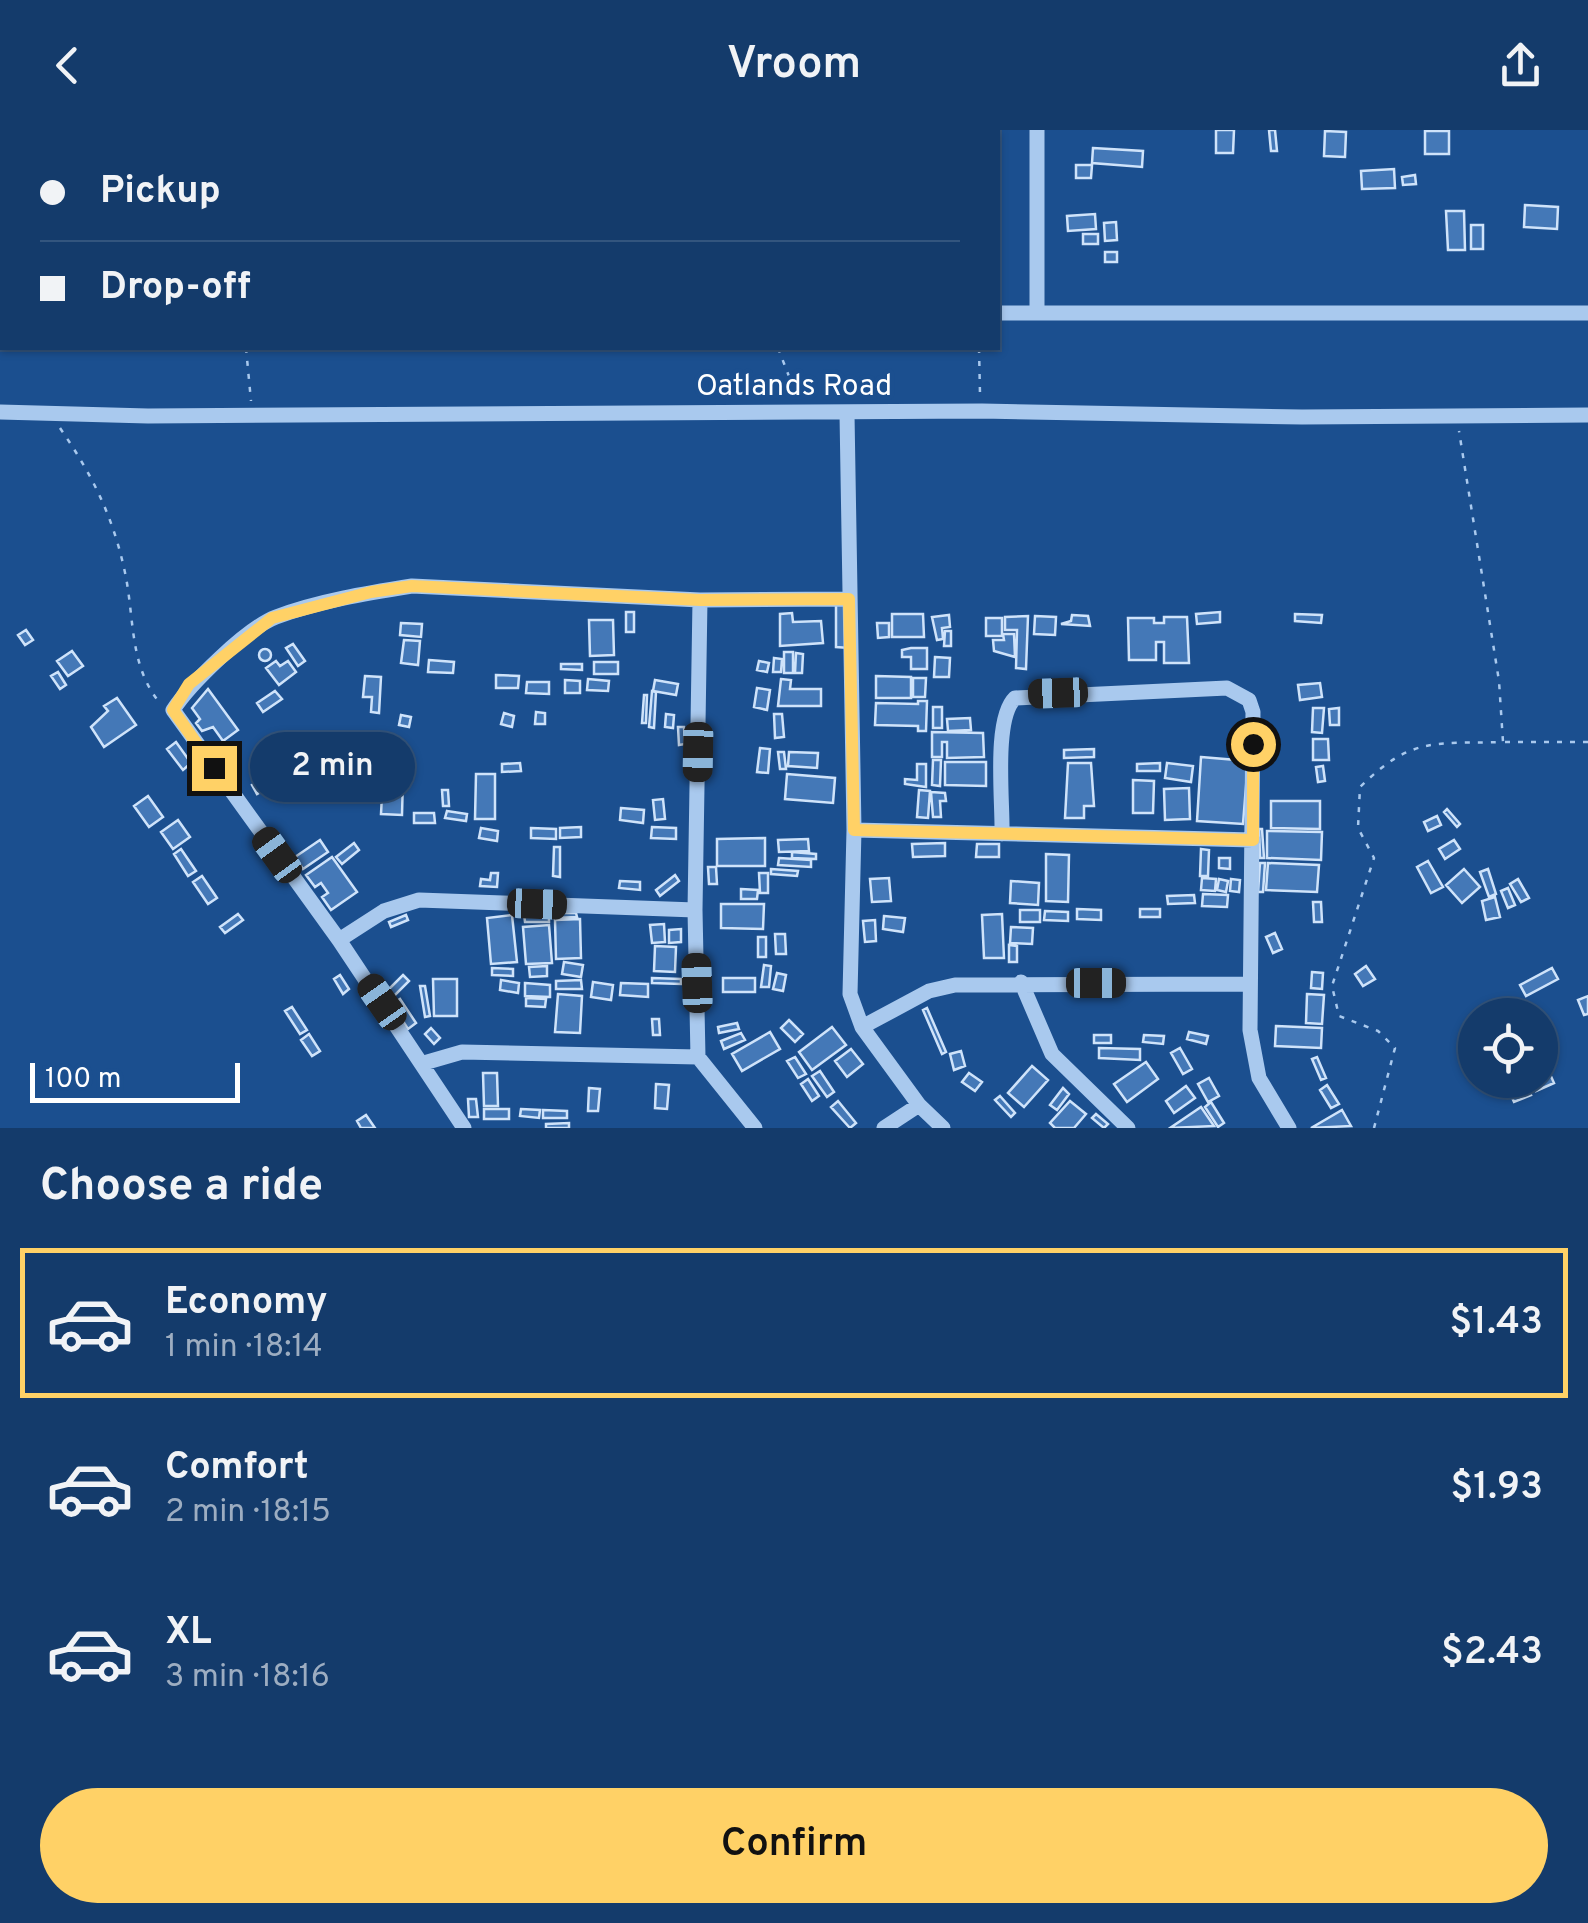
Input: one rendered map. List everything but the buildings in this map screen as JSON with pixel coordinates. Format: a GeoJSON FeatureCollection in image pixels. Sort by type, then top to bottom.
{"type":"FeatureCollection","features":[{"type":"Feature","properties":{"kind":"street"},"geometry":{"type":"LineString","coordinates":[[1037,130],[1037,312]]}},
{"type":"Feature","properties":{"kind":"street"},"geometry":{"type":"LineString","coordinates":[[1000,313],[1588,313]]}},
{"type":"Feature","properties":{"kind":"street","name":"Oatlands Road"},"geometry":{"type":"LineString","coordinates":[[0,412],[253,416],[982,411],[1588,414]]}},
{"type":"Feature","properties":{"kind":"street"},"geometry":{"type":"LineString","coordinates":[[847,414],[854,830],[850,994],[862,1027],[919,1104],[942,1128]]}},
{"type":"Feature","properties":{"kind":"street"},"geometry":{"type":"LineString","coordinates":[[464,1128],[339,940],[173,710],[189,684],[272,618],[371,592],[412,586],[700,600],[849,599]]}},
{"type":"Feature","properties":{"kind":"street"},"geometry":{"type":"LineString","coordinates":[[700,600],[695,910],[698,1057],[755,1128]]}},
{"type":"Feature","properties":{"kind":"street"},"geometry":{"type":"LineString","coordinates":[[1002,834],[1002,724],[1007,705],[1014,698],[1226,688],[1240,692],[1253,712],[1248,984],[1252,1056],[1259,1078],[1289,1128]]}},
{"type":"Feature","properties":{"kind":"street"},"geometry":{"type":"LineString","coordinates":[[854,830],[1253,840]]}},
{"type":"Feature","properties":{"kind":"street"},"geometry":{"type":"LineString","coordinates":[[339,940],[384,911],[419,900],[695,910]]}},
{"type":"Feature","properties":{"kind":"street"},"geometry":{"type":"LineString","coordinates":[[1020,982],[1052,1054],[1128,1128]]}},
{"type":"Feature","properties":{"kind":"street"},"geometry":{"type":"LineString","coordinates":[[862,1027],[929,992],[955,985],[1248,984]]}},
{"type":"Feature","properties":{"kind":"street"},"geometry":{"type":"LineString","coordinates":[[424,1063],[462,1052],[698,1057]]}},
{"type":"Feature","properties":{"kind":"street"},"geometry":{"type":"LineString","coordinates":[[884,1128],[919,1104]]}},
{"type":"Feature","properties":{"kind":"path"},"geometry":{"type":"LineString","coordinates":[[246,350],[253,416]]}},
{"type":"Feature","properties":{"kind":"path"},"geometry":{"type":"LineString","coordinates":[[779,350],[802,412]]}},
{"type":"Feature","properties":{"kind":"path"},"geometry":{"type":"LineString","coordinates":[[979,350],[982,411]]}},
{"type":"Feature","properties":{"kind":"path"},"geometry":{"type":"LineString","coordinates":[[50,412],[98,484],[125,572],[135,651],[143,678],[160,705],[173,710]]}},
{"type":"Feature","properties":{"kind":"path"},"geometry":{"type":"LineString","coordinates":[[1457,415],[1499,682],[1503,742]]}},
{"type":"Feature","properties":{"kind":"path"},"geometry":{"type":"LineString","coordinates":[[1374,1128],[1395,1048],[1378,1030],[1339,1016],[1332,986],[1374,858],[1358,828],[1360,787],[1391,756],[1427,744],[1588,742]]}},
{"type":"Feature","properties":{"kind":"route"},"geometry":{"type":"LineString","coordinates":[[214,768],[173,710],[189,684],[272,618],[371,592],[412,586],[700,600],[849,599],[854,830],[1253,840],[1253,744]]}}]}
